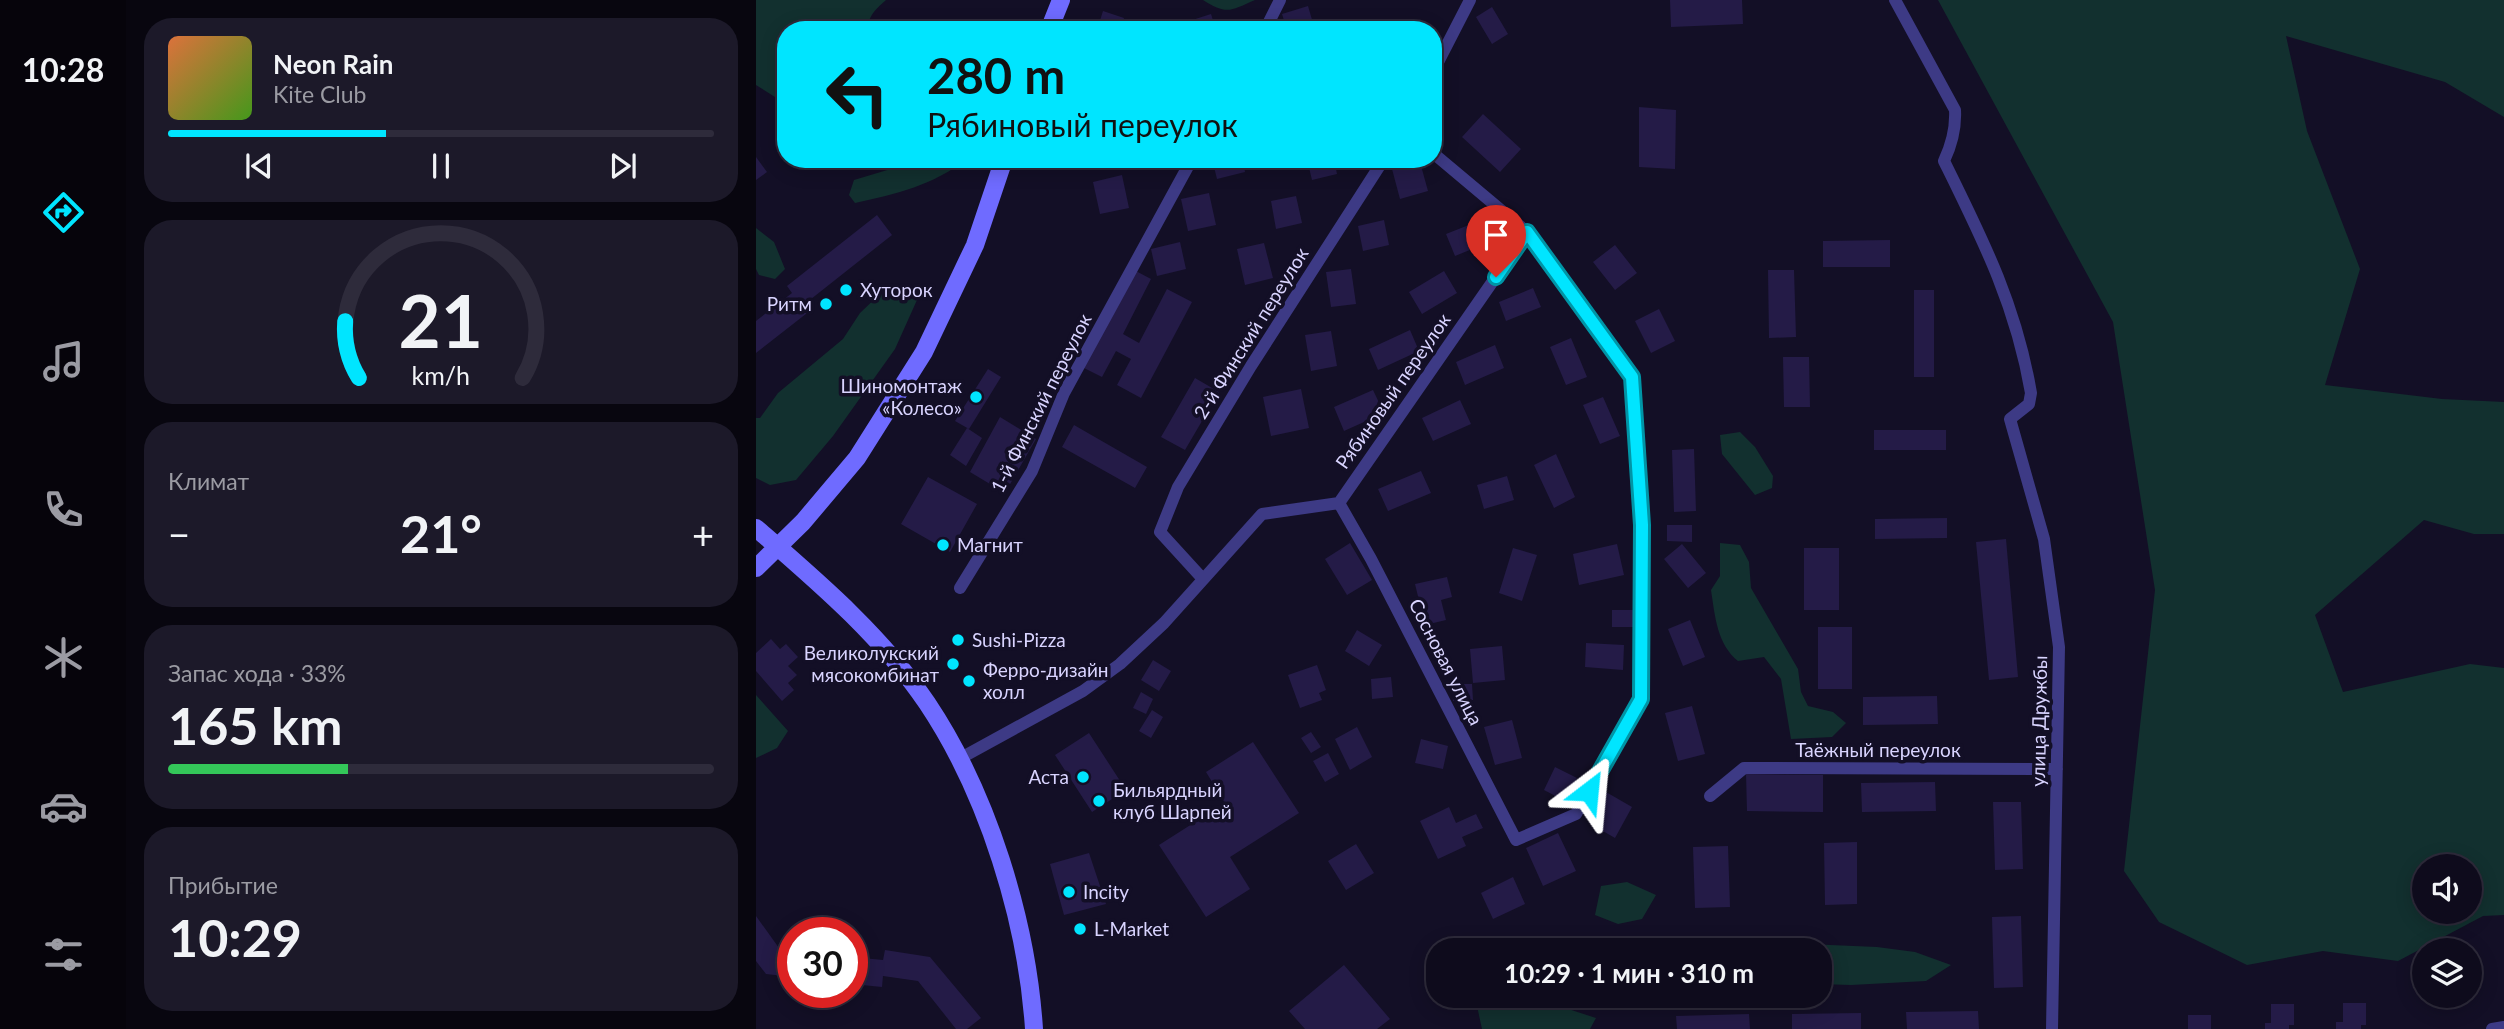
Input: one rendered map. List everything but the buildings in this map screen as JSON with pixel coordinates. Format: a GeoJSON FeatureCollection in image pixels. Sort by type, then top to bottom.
{"type":"FeatureCollection","features":[{"type":"Feature","properties":{"kind":"main road"},"geometry":{"type":"LineString","coordinates":[[1053,21],[1061,0]]}},
{"type":"Feature","properties":{"kind":"main road"},"geometry":{"type":"LineString","coordinates":[[756,568],[803,522],[857,458],[924,352],[975,245],[1001,168]]}},
{"type":"Feature","properties":{"kind":"main road"},"geometry":{"type":"LineString","coordinates":[[756,528],[850,613],[892,659],[927,703],[959,759],[991,832],[1009,890],[1025,953],[1034,1029]]}},
{"type":"Feature","properties":{"kind":"street"},"geometry":{"type":"LineString","coordinates":[[1270,21],[1280,0]]}},
{"type":"Feature","properties":{"kind":"street"},"geometry":{"type":"LineString","coordinates":[[1442,54],[1470,0]]}},
{"type":"Feature","properties":{"kind":"street","name":"улица Дружбы"},"geometry":{"type":"LineString","coordinates":[[1895,0],[1955,110],[1952,144],[1944,161],[1994,261],[2016,322],[2031,393],[2029,404],[2010,419],[2044,539],[2059,647],[2052,1029]]}},
{"type":"Feature","properties":{"kind":"street"},"geometry":{"type":"LineString","coordinates":[[1442,160],[1527,232]]}},
{"type":"Feature","properties":{"kind":"street","name":"1-й Финский переулок"},"geometry":{"type":"LineString","coordinates":[[960,588],[1032,471],[1064,393],[1187,168]]}},
{"type":"Feature","properties":{"kind":"street","name":"2-й Финский переулок"},"geometry":{"type":"LineString","coordinates":[[1202,578],[1160,532],[1178,487],[1378,168]]}},
{"type":"Feature","properties":{"kind":"street","name":"Рябиновый переулок"},"geometry":{"type":"LineString","coordinates":[[1339,503],[1527,232]]}},
{"type":"Feature","properties":{"kind":"street","name":"Сосновая улица"},"geometry":{"type":"LineString","coordinates":[[1339,503],[1371,559],[1516,840],[1576,814],[1641,699],[1642,525],[1632,377],[1527,232]]}},
{"type":"Feature","properties":{"kind":"street"},"geometry":{"type":"LineString","coordinates":[[959,759],[1060,704],[1108,674],[1164,623],[1262,514],[1339,503]]}},
{"type":"Feature","properties":{"kind":"street","name":"Таёжный переулок"},"geometry":{"type":"LineString","coordinates":[[1710,796],[1744,768],[2057,769]]}},
{"type":"Feature","properties":{"kind":"street"},"geometry":{"type":"LineString","coordinates":[[2491,1029],[2504,1027]]}},
{"type":"Feature","properties":{"kind":"green space"},"geometry":{"type":"Polygon","coordinates":[[[756,0],[886,0],[870,21],[777,21],[777,98],[756,85],[756,0]]]}},
{"type":"Feature","properties":{"kind":"green space"},"geometry":{"type":"Polygon","coordinates":[[[1203,0],[1255,0],[1229,10],[1203,0]]]}},
{"type":"Feature","properties":{"kind":"green space"},"geometry":{"type":"Polygon","coordinates":[[[1938,0],[2504,0],[2504,117],[2445,82],[2286,36],[2307,131],[2360,269],[2325,385],[2442,399],[2504,402],[2504,534],[2474,534],[2424,520],[2315,615],[2343,692],[2470,664],[2504,668],[2504,915],[2482,917],[2482,854],[2412,854],[2412,924],[2468,924],[2441,938],[2412,938],[2412,954],[2398,961],[2323,951],[2247,965],[2159,922],[2124,871],[2155,590],[2113,322],[1938,0]]]}},
{"type":"Feature","properties":{"kind":"green space"},"geometry":{"type":"Polygon","coordinates":[[[894,168],[954,168],[928,182],[900,192],[855,203],[849,195],[854,180],[894,168]]]}},
{"type":"Feature","properties":{"kind":"green space"},"geometry":{"type":"Polygon","coordinates":[[[756,228],[774,242],[785,269],[775,279],[759,275],[756,269],[756,228]]]}},
{"type":"Feature","properties":{"kind":"green space"},"geometry":{"type":"Polygon","coordinates":[[[909,291],[917,300],[895,349],[833,436],[796,480],[770,485],[756,478],[756,418],[760,418],[778,393],[843,339],[860,313],[881,293],[909,291]]]}},
{"type":"Feature","properties":{"kind":"green space"},"geometry":{"type":"Polygon","coordinates":[[[1740,432],[1755,447],[1773,476],[1772,488],[1755,495],[1722,454],[1720,435],[1740,432]]]}},
{"type":"Feature","properties":{"kind":"green space"},"geometry":{"type":"Polygon","coordinates":[[[1720,543],[1740,545],[1749,562],[1751,588],[1798,669],[1801,692],[1808,706],[1833,712],[1846,723],[1832,737],[1791,739],[1781,679],[1764,657],[1738,661],[1725,646],[1718,629],[1711,590],[1720,576],[1720,543]]]}},
{"type":"Feature","properties":{"kind":"green space"},"geometry":{"type":"Polygon","coordinates":[[[756,695],[788,731],[777,748],[756,758],[756,695]]]}},
{"type":"Feature","properties":{"kind":"green space"},"geometry":{"type":"Polygon","coordinates":[[[1627,882],[1656,895],[1642,919],[1618,924],[1595,915],[1601,886],[1627,882]]]}},
{"type":"Feature","properties":{"kind":"green space"},"geometry":{"type":"Polygon","coordinates":[[[1832,945],[1915,952],[1951,965],[1926,981],[1832,984],[1832,945]]]}},
{"type":"Feature","properties":{"kind":"green space"},"geometry":{"type":"Polygon","coordinates":[[[1477,1008],[1565,1008],[1596,1018],[1590,1029],[1482,1029],[1477,1008]]]}},
{"type":"Feature","properties":{"kind":"place","name":"Хуторок"},"geometry":{"type":"Point","coordinates":[846,290]}},
{"type":"Feature","properties":{"kind":"place","name":"Ритм"},"geometry":{"type":"Point","coordinates":[826,304]}},
{"type":"Feature","properties":{"kind":"place","name":"Шиномонтаж «Колесо»"},"geometry":{"type":"Point","coordinates":[976,397]}},
{"type":"Feature","properties":{"kind":"place","name":"Магнит"},"geometry":{"type":"Point","coordinates":[943,545]}},
{"type":"Feature","properties":{"kind":"place","name":"Sushi-Pizza"},"geometry":{"type":"Point","coordinates":[958,640]}},
{"type":"Feature","properties":{"kind":"place","name":"Великолукский мясокомбинат"},"geometry":{"type":"Point","coordinates":[953,664]}},
{"type":"Feature","properties":{"kind":"place","name":"Ферро-дизайн холл"},"geometry":{"type":"Point","coordinates":[969,681]}},
{"type":"Feature","properties":{"kind":"place","name":"Аста"},"geometry":{"type":"Point","coordinates":[1083,777]}},
{"type":"Feature","properties":{"kind":"place","name":"Бильярдный клуб Шарпей"},"geometry":{"type":"Point","coordinates":[1099,801]}},
{"type":"Feature","properties":{"kind":"place","name":"Incity"},"geometry":{"type":"Point","coordinates":[1069,892]}},
{"type":"Feature","properties":{"kind":"place","name":"L-Market"},"geometry":{"type":"Point","coordinates":[1080,929]}},
{"type":"Feature","properties":{"kind":"route"},"geometry":{"type":"LineString","coordinates":[[1496,277],[1527,232],[1632,377],[1642,525],[1641,699],[1589,791]]}}]}
